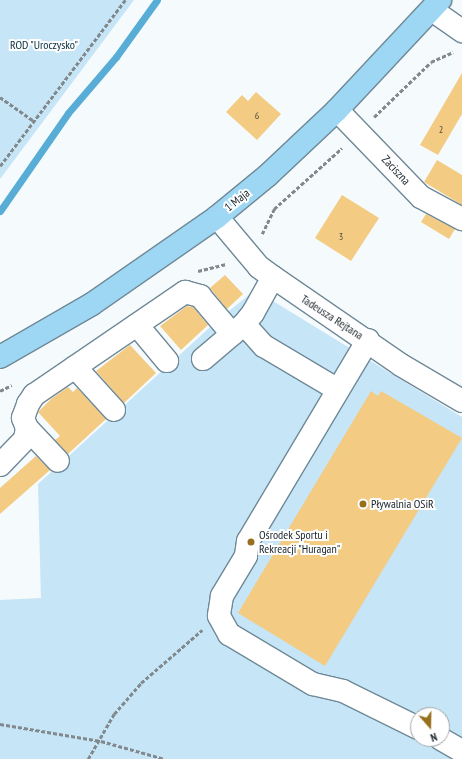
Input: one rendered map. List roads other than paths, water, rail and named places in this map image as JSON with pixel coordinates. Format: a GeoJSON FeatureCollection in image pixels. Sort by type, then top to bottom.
{"type":"FeatureCollection","features":[{"type":"Feature","properties":{"kind":"main road","name":"1 Maja"},"geometry":{"type":"LineString","coordinates":[[0,357],[92,304],[217,217],[267,176],[337,110],[436,5]]}},
{"type":"Feature","properties":{"kind":"street"},"geometry":{"type":"LineString","coordinates":[[436,5],[462,31]]}},
{"type":"Feature","properties":{"kind":"street","name":"Zaciszna"},"geometry":{"type":"LineString","coordinates":[[337,110],[421,197],[462,219]]}},
{"type":"Feature","properties":{"kind":"street","name":"Tadeusza Rejtana"},"geometry":{"type":"LineString","coordinates":[[217,217],[259,267],[273,278],[368,340],[401,365],[462,402]]}},
{"type":"Feature","properties":{"kind":"street"},"geometry":{"type":"LineString","coordinates":[[203,359],[238,329],[253,313],[273,278]]}},
{"type":"Feature","properties":{"kind":"street"},"geometry":{"type":"LineString","coordinates":[[0,465],[25,440],[27,428],[24,418],[28,404],[34,395],[185,292],[193,292],[200,296],[238,329],[338,390]]}},
{"type":"Feature","properties":{"kind":"street"},"geometry":{"type":"LineString","coordinates":[[137,325],[167,361]]}},
{"type":"Feature","properties":{"kind":"street"},"geometry":{"type":"LineString","coordinates":[[368,340],[248,541],[246,556],[222,596],[219,616],[229,634],[313,684],[343,691],[410,724]]}},
{"type":"Feature","properties":{"kind":"street"},"geometry":{"type":"LineString","coordinates":[[75,367],[114,410]]}},
{"type":"Feature","properties":{"kind":"street"},"geometry":{"type":"LineString","coordinates":[[27,428],[58,461]]}},
{"type":"Feature","properties":{"kind":"street"},"geometry":{"type":"LineString","coordinates":[[450,744],[462,751]]}},
{"type":"Feature","properties":{"kind":"waterway"},"geometry":{"type":"LineString","coordinates":[[0,211],[68,113],[116,57],[157,0]]}},
{"type":"Feature","properties":{"kind":"place","name":"Pływalnia OSiR"},"geometry":{"type":"Point","coordinates":[363,504]}},
{"type":"Feature","properties":{"kind":"place","name":"Ośrodek Sportu i Rekreacji \"Huragan\""},"geometry":{"type":"Point","coordinates":[251,542]}},
{"type":"Feature","properties":{"kind":"park label","name":"ROD \"Uroczysko\""},"geometry":{"type":"Point","coordinates":[44,45]}}]}
